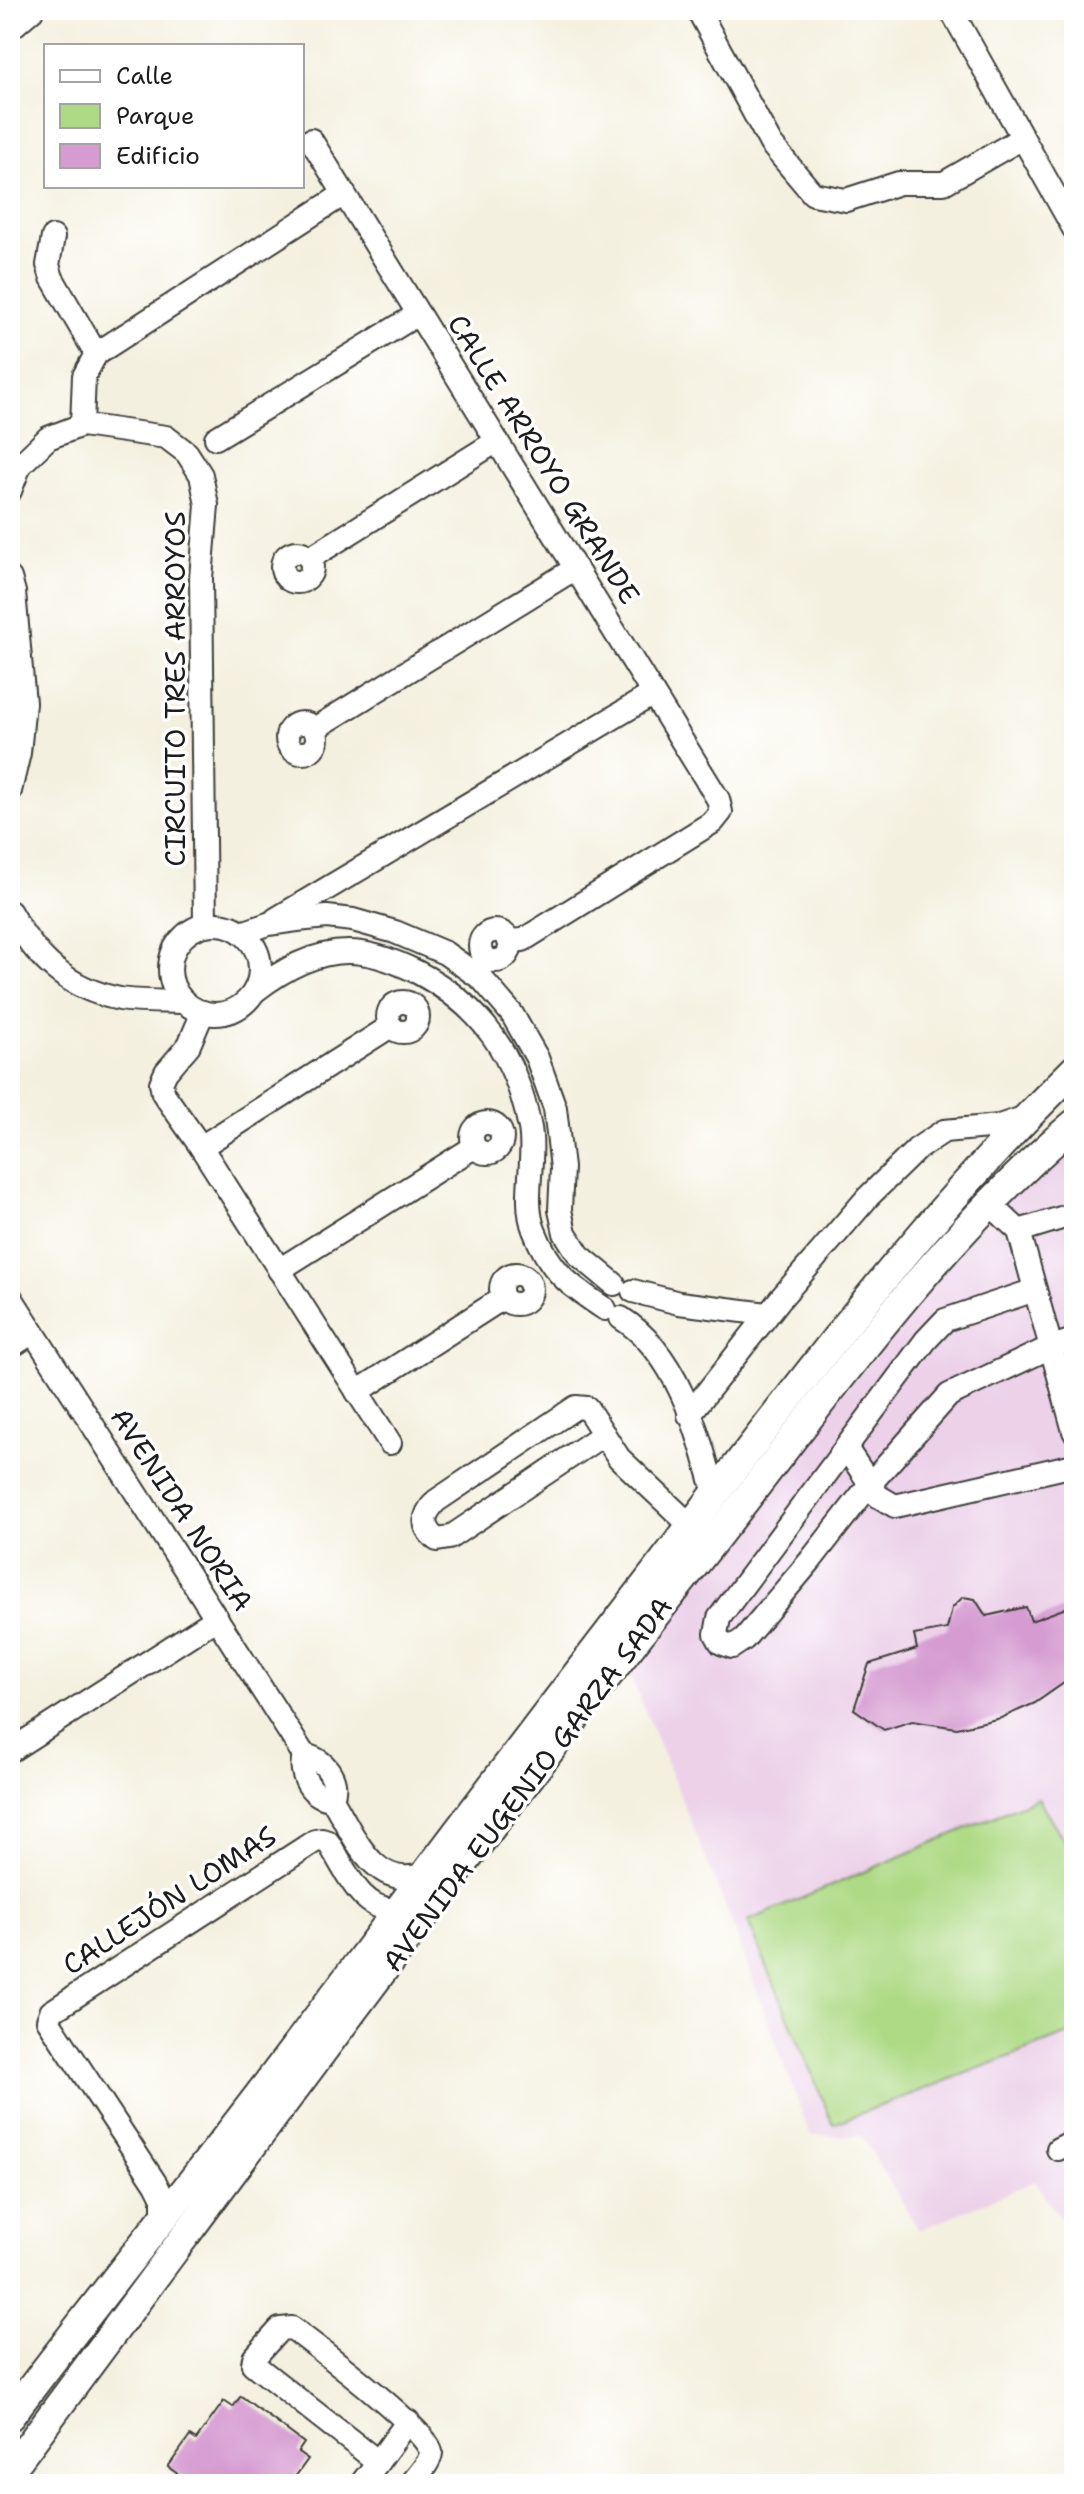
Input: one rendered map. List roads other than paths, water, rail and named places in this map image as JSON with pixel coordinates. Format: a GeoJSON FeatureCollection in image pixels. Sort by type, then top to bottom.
{"type":"FeatureCollection","features":[{"type":"Feature","properties":{"kind":"main road","name":"AVENIDA EUGENIO GARZA SADA"},"geometry":{"type":"LineString","coordinates":[[10,2416],[423,1874],[895,1264],[1027,1116],[1074,1070]]}},
{"type":"Feature","properties":{"kind":"main road","name":"AVENIDA EUGENIO GARZA SADA"},"geometry":{"type":"LineString","coordinates":[[10,2471],[633,1642],[891,1313],[989,1203],[1074,1124]]}},
{"type":"Feature","properties":{"kind":"street"},"geometry":{"type":"LineString","coordinates":[[10,29],[32,10]]}},
{"type":"Feature","properties":{"kind":"street"},"geometry":{"type":"LineString","coordinates":[[698,10],[771,144],[813,194],[846,200],[899,183],[944,183],[1022,138]]}},
{"type":"Feature","properties":{"kind":"street"},"geometry":{"type":"LineString","coordinates":[[951,10],[1074,229]]}},
{"type":"Feature","properties":{"kind":"street","name":"CALLE ARROYO GRANDE"},"geometry":{"type":"LineString","coordinates":[[311,140],[718,799],[721,812],[713,822],[523,940],[509,941]]}},
{"type":"Feature","properties":{"kind":"street"},"geometry":{"type":"LineString","coordinates":[[10,491],[15,469],[48,438],[82,425],[84,376],[96,354],[344,194]]}},
{"type":"Feature","properties":{"kind":"street"},"geometry":{"type":"LineString","coordinates":[[53,237],[48,265],[52,278],[96,354]]}},
{"type":"Feature","properties":{"kind":"street"},"geometry":{"type":"LineString","coordinates":[[216,438],[418,314]]}},
{"type":"Feature","properties":{"kind":"street","name":"CIRCUITO TRES ARROYOS"},"geometry":{"type":"LineString","coordinates":[[82,425],[166,437],[187,453],[201,475],[207,505],[201,578],[205,925]]}},
{"type":"Feature","properties":{"kind":"street"},"geometry":{"type":"LineString","coordinates":[[310,558],[497,441]]}},
{"type":"Feature","properties":{"kind":"street"},"geometry":{"type":"LineString","coordinates":[[314,729],[576,568]]}},
{"type":"Feature","properties":{"kind":"street"},"geometry":{"type":"LineString","coordinates":[[10,578],[14,592],[24,703],[19,753],[10,791]]}},
{"type":"Feature","properties":{"kind":"street"},"geometry":{"type":"LineString","coordinates":[[268,924],[653,694]]}},
{"type":"Feature","properties":{"kind":"street"},"geometry":{"type":"LineString","coordinates":[[344,876],[339,888],[341,901],[353,920]]}},
{"type":"Feature","properties":{"kind":"street"},"geometry":{"type":"LineString","coordinates":[[10,912],[30,945],[49,967],[91,991],[121,999],[225,1013],[239,1007],[282,970],[315,957],[349,952],[396,961],[446,987],[476,1014],[501,1048],[519,1087],[531,1130],[532,1226],[550,1262],[570,1286],[646,1336],[673,1375],[715,1494]]}},
{"type":"Feature","properties":{"kind":"street"},"geometry":{"type":"LineString","coordinates":[[242,933],[268,924],[327,917],[353,920],[395,932],[445,953],[482,979],[512,1014],[537,1058],[555,1108],[562,1168],[560,1210],[565,1233],[579,1255],[624,1288],[664,1299],[767,1314]]}},
{"type":"Feature","properties":{"kind":"street"},"geometry":{"type":"LineString","coordinates":[[193,1007],[175,991],[170,962],[175,947],[185,934],[205,925],[220,924],[242,933],[256,950],[260,976],[255,991]]}},
{"type":"Feature","properties":{"kind":"street"},"geometry":{"type":"LineString","coordinates":[[193,1007],[189,1045],[166,1072],[161,1083],[163,1093],[201,1147],[390,1443]]}},
{"type":"Feature","properties":{"kind":"street"},"geometry":{"type":"LineString","coordinates":[[201,1147],[391,1026]]}},
{"type":"Feature","properties":{"kind":"street"},"geometry":{"type":"LineString","coordinates":[[689,1415],[767,1314],[868,1197],[917,1149],[944,1131],[999,1126],[1027,1116]]}},
{"type":"Feature","properties":{"kind":"street"},"geometry":{"type":"LineString","coordinates":[[279,1270],[474,1147]]}},
{"type":"Feature","properties":{"kind":"street"},"geometry":{"type":"LineString","coordinates":[[989,1203],[1019,1231],[1074,1431]]}},
{"type":"Feature","properties":{"kind":"street"},"geometry":{"type":"LineString","coordinates":[[1019,1231],[1074,1214]]}},
{"type":"Feature","properties":{"kind":"street"},"geometry":{"type":"LineString","coordinates":[[1035,1290],[945,1320],[926,1340],[719,1618],[716,1634],[721,1643],[732,1647],[744,1639],[870,1484],[949,1395],[1051,1347],[1074,1340]]}},
{"type":"Feature","properties":{"kind":"street","name":"AVENIDA NORIA"},"geometry":{"type":"LineString","coordinates":[[10,1296],[304,1755],[302,1772],[306,1780],[320,1796],[332,1799],[378,1869],[406,1878],[423,1874]]}},
{"type":"Feature","properties":{"kind":"street"},"geometry":{"type":"LineString","coordinates":[[357,1392],[503,1298]]}},
{"type":"Feature","properties":{"kind":"street"},"geometry":{"type":"LineString","coordinates":[[646,1336],[645,1315],[650,1307],[664,1299]]}},
{"type":"Feature","properties":{"kind":"street"},"geometry":{"type":"LineString","coordinates":[[10,1347],[33,1332]]}},
{"type":"Feature","properties":{"kind":"street"},"geometry":{"type":"LineString","coordinates":[[604,1434],[449,1538],[437,1540],[427,1532],[424,1523],[427,1511],[436,1501],[576,1407],[587,1408],[604,1434],[619,1458],[691,1526]]}},
{"type":"Feature","properties":{"kind":"street"},"geometry":{"type":"LineString","coordinates":[[846,1448],[878,1496],[895,1506],[1074,1465]]}},
{"type":"Feature","properties":{"kind":"street"},"geometry":{"type":"LineString","coordinates":[[10,1751],[217,1618]]}},
{"type":"Feature","properties":{"kind":"street","name":"CALLEJÓN LOMAS"},"geometry":{"type":"LineString","coordinates":[[163,2219],[163,2198],[156,2184],[48,2016],[315,1841],[328,1842],[367,1901],[380,1909],[397,1909]]}},
{"type":"Feature","properties":{"kind":"street"},"geometry":{"type":"LineString","coordinates":[[378,2462],[253,2364],[254,2358],[280,2329],[292,2328],[408,2421],[429,2442],[432,2451],[429,2459],[411,2484]]}},
{"type":"Feature","properties":{"kind":"street"},"geometry":{"type":"LineString","coordinates":[[361,2484],[408,2421]]}}]}
